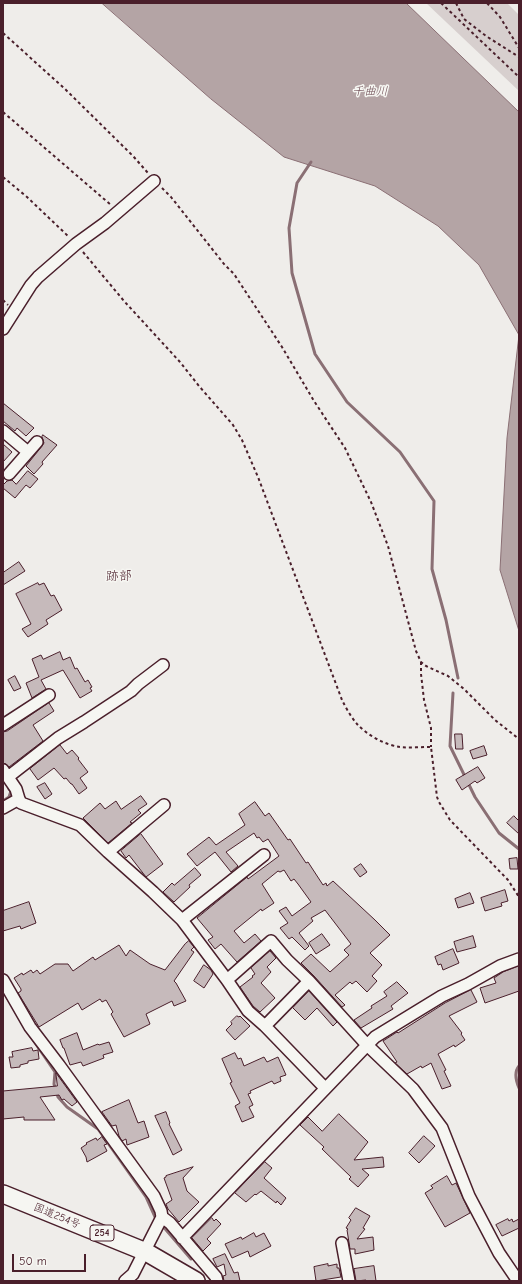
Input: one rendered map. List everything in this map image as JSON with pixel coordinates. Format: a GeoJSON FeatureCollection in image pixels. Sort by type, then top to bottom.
{"type":"FeatureCollection","features":[{"type":"Feature","properties":{"kind":"highway","name":"国道254号"},"geometry":{"type":"LineString","coordinates":[[3,1194],[146,1252],[196,1281]]}},
{"type":"Feature","properties":{"kind":"street"},"geometry":{"type":"LineString","coordinates":[[3,329],[34,281],[76,244],[119,211],[154,181]]}},
{"type":"Feature","properties":{"kind":"street"},"geometry":{"type":"LineString","coordinates":[[3,431],[28,452]]}},
{"type":"Feature","properties":{"kind":"street"},"geometry":{"type":"LineString","coordinates":[[9,474],[37,442]]}},
{"type":"Feature","properties":{"kind":"street"},"geometry":{"type":"LineString","coordinates":[[163,665],[131,691],[58,738],[6,774],[16,789],[19,799],[25,804],[80,825],[182,920],[227,980],[248,1011],[265,1026],[326,1088]]}},
{"type":"Feature","properties":{"kind":"street"},"geometry":{"type":"LineString","coordinates":[[3,725],[49,695]]}},
{"type":"Feature","properties":{"kind":"street"},"geometry":{"type":"LineString","coordinates":[[3,808],[19,799]]}},
{"type":"Feature","properties":{"kind":"street"},"geometry":{"type":"LineString","coordinates":[[108,852],[164,805]]}},
{"type":"Feature","properties":{"kind":"street"},"geometry":{"type":"LineString","coordinates":[[182,920],[264,856]]}},
{"type":"Feature","properties":{"kind":"street"},"geometry":{"type":"LineString","coordinates":[[227,980],[271,941],[367,1045],[413,1089],[442,1128],[469,1196],[499,1253],[518,1281]]}},
{"type":"Feature","properties":{"kind":"street"},"geometry":{"type":"LineString","coordinates":[[182,1238],[375,1037],[442,996],[468,984],[500,966],[519,959]]}},
{"type":"Feature","properties":{"kind":"street"},"geometry":{"type":"LineString","coordinates":[[3,980],[30,1027],[154,1196],[161,1211],[162,1217],[146,1252],[133,1274],[125,1281]]}},
{"type":"Feature","properties":{"kind":"street"},"geometry":{"type":"LineString","coordinates":[[265,1026],[309,981]]}},
{"type":"Feature","properties":{"kind":"street"},"geometry":{"type":"LineString","coordinates":[[162,1217],[170,1223],[216,1277],[217,1281]]}},
{"type":"Feature","properties":{"kind":"street"},"geometry":{"type":"LineString","coordinates":[[342,1243],[349,1281]]}},
{"type":"Feature","properties":{"kind":"path"},"geometry":{"type":"LineString","coordinates":[[441,3],[519,77]]}},
{"type":"Feature","properties":{"kind":"path"},"geometry":{"type":"LineString","coordinates":[[456,3],[464,19],[486,36],[519,57]]}},
{"type":"Feature","properties":{"kind":"path"},"geometry":{"type":"LineString","coordinates":[[487,3],[500,17],[519,48]]}},
{"type":"Feature","properties":{"kind":"path"},"geometry":{"type":"LineString","coordinates":[[3,33],[64,89],[133,156],[154,181],[172,197],[224,264],[234,274],[282,347],[314,401],[345,448],[371,502],[388,546],[416,651],[421,662],[424,700],[431,728],[431,747],[437,797],[450,820],[508,880],[519,897]]}},
{"type":"Feature","properties":{"kind":"path"},"geometry":{"type":"LineString","coordinates":[[3,112],[119,211]]}},
{"type":"Feature","properties":{"kind":"path"},"geometry":{"type":"LineString","coordinates":[[3,177],[27,197],[76,244],[124,301],[180,362],[198,386],[233,425],[242,440],[258,477],[342,700],[357,724],[387,744],[400,747],[431,747]]}},
{"type":"Feature","properties":{"kind":"path"},"geometry":{"type":"LineString","coordinates":[[421,662],[426,666],[448,676],[464,689],[495,720],[519,739]]}},
{"type":"Feature","properties":{"kind":"shaded area"},"geometry":{"type":"Polygon","coordinates":[[[426,3],[507,3],[519,15],[519,91],[426,3]]]}},
{"type":"Feature","properties":{"kind":"water","name":"千曲川"},"geometry":{"type":"Polygon","coordinates":[[[102,3],[406,3],[519,112],[519,335],[479,265],[438,226],[375,186],[284,157],[211,99],[102,3]]]}},
{"type":"Feature","properties":{"kind":"water"},"geometry":{"type":"Polygon","coordinates":[[[519,335],[519,631],[500,570],[507,438],[519,335]]]}},
{"type":"Feature","properties":{"kind":"building"},"geometry":{"type":"Polygon","coordinates":[[[3,403],[34,428],[26,436],[17,428],[15,431],[3,421],[3,403]]]}},
{"type":"Feature","properties":{"kind":"building"},"geometry":{"type":"Polygon","coordinates":[[[43,435],[57,445],[34,474],[26,466],[44,443],[42,437],[43,435]]]}},
{"type":"Feature","properties":{"kind":"building"},"geometry":{"type":"Polygon","coordinates":[[[3,444],[12,452],[3,462],[3,444]]]}},
{"type":"Feature","properties":{"kind":"building"},"geometry":{"type":"Polygon","coordinates":[[[28,471],[38,479],[30,488],[26,485],[15,498],[3,488],[3,485],[7,481],[12,480],[16,484],[28,471]]]}},
{"type":"Feature","properties":{"kind":"building"},"geometry":{"type":"Polygon","coordinates":[[[19,562],[25,571],[3,585],[3,573],[19,562]]]}},
{"type":"Feature","properties":{"kind":"building"},"geometry":{"type":"Polygon","coordinates":[[[38,583],[39,585],[44,583],[51,596],[54,595],[62,610],[46,620],[48,624],[28,637],[22,629],[31,624],[16,594],[38,583]]]}},
{"type":"Feature","properties":{"kind":"building"},"geometry":{"type":"Polygon","coordinates":[[[60,652],[63,660],[70,657],[75,669],[77,668],[85,682],[88,680],[92,687],[90,688],[92,691],[80,698],[63,670],[41,680],[46,689],[32,698],[26,683],[39,677],[32,659],[41,655],[43,659],[60,652]]]}},
{"type":"Feature","properties":{"kind":"building"},"geometry":{"type":"Polygon","coordinates":[[[15,676],[21,688],[14,691],[8,680],[15,676]]]}},
{"type":"Feature","properties":{"kind":"building"},"geometry":{"type":"Polygon","coordinates":[[[49,703],[54,711],[33,725],[43,741],[9,767],[3,763],[3,732],[7,731],[49,703]]]}},
{"type":"Feature","properties":{"kind":"building"},"geometry":{"type":"Polygon","coordinates":[[[455,734],[462,734],[463,749],[456,749],[455,734]]]}},
{"type":"Feature","properties":{"kind":"building"},"geometry":{"type":"Polygon","coordinates":[[[60,745],[67,754],[72,750],[88,772],[80,778],[87,788],[79,794],[72,784],[66,778],[64,779],[54,768],[38,780],[30,769],[60,745]]]}},
{"type":"Feature","properties":{"kind":"building"},"geometry":{"type":"Polygon","coordinates":[[[484,746],[487,755],[473,759],[470,751],[484,746]]]}},
{"type":"Feature","properties":{"kind":"building"},"geometry":{"type":"Polygon","coordinates":[[[478,767],[485,778],[477,783],[475,781],[462,790],[456,780],[478,767]]]}},
{"type":"Feature","properties":{"kind":"building"},"geometry":{"type":"Polygon","coordinates":[[[45,783],[52,794],[45,799],[37,787],[45,783]]]}},
{"type":"Feature","properties":{"kind":"building"},"geometry":{"type":"Polygon","coordinates":[[[141,796],[147,804],[138,810],[141,813],[130,822],[132,823],[108,843],[83,818],[100,803],[105,809],[116,801],[121,809],[141,796]]]}},
{"type":"Feature","properties":{"kind":"building"},"geometry":{"type":"Polygon","coordinates":[[[255,802],[265,816],[269,813],[288,840],[290,839],[306,863],[308,862],[323,885],[326,883],[327,886],[333,881],[390,935],[370,953],[382,965],[372,976],[377,981],[367,992],[356,981],[352,984],[350,982],[335,995],[345,1005],[342,1007],[301,963],[311,954],[330,972],[349,955],[344,950],[351,944],[325,910],[311,918],[313,921],[299,933],[309,946],[305,950],[292,937],[289,939],[280,928],[288,923],[279,911],[286,907],[292,916],[311,902],[294,879],[291,881],[284,870],[280,872],[278,871],[262,884],[274,903],[262,911],[261,909],[234,931],[244,943],[255,934],[261,941],[237,962],[221,944],[215,949],[208,940],[213,937],[197,918],[247,877],[248,879],[279,856],[268,839],[263,842],[259,837],[257,838],[254,833],[226,852],[238,866],[231,872],[215,852],[197,866],[187,854],[209,837],[216,845],[245,825],[239,814],[255,802]]]}},
{"type":"Feature","properties":{"kind":"building"},"geometry":{"type":"Polygon","coordinates":[[[514,816],[519,821],[519,834],[507,823],[514,816]]]}},
{"type":"Feature","properties":{"kind":"building"},"geometry":{"type":"Polygon","coordinates":[[[141,834],[163,864],[146,877],[129,855],[126,858],[121,851],[141,834]]]}},
{"type":"Feature","properties":{"kind":"building"},"geometry":{"type":"Polygon","coordinates":[[[517,858],[518,869],[510,869],[509,859],[517,858]]]}},
{"type":"Feature","properties":{"kind":"building"},"geometry":{"type":"Polygon","coordinates":[[[361,864],[367,872],[360,877],[354,869],[361,864]]]}},
{"type":"Feature","properties":{"kind":"building"},"geometry":{"type":"Polygon","coordinates":[[[195,868],[201,875],[189,885],[190,887],[174,902],[163,892],[172,883],[174,885],[195,868]]]}},
{"type":"Feature","properties":{"kind":"building"},"geometry":{"type":"Polygon","coordinates":[[[505,890],[508,901],[501,903],[502,906],[485,911],[481,898],[505,890]]]}},
{"type":"Feature","properties":{"kind":"building"},"geometry":{"type":"Polygon","coordinates":[[[470,893],[474,903],[458,908],[455,899],[470,893]]]}},
{"type":"Feature","properties":{"kind":"building"},"geometry":{"type":"Polygon","coordinates":[[[29,902],[36,923],[21,929],[20,926],[3,931],[3,911],[29,902]]]}},
{"type":"Feature","properties":{"kind":"building"},"geometry":{"type":"Polygon","coordinates":[[[322,934],[330,945],[316,954],[309,943],[322,934]]]}},
{"type":"Feature","properties":{"kind":"building"},"geometry":{"type":"Polygon","coordinates":[[[473,936],[476,947],[457,952],[454,942],[473,936]]]}},
{"type":"Feature","properties":{"kind":"building"},"geometry":{"type":"Polygon","coordinates":[[[189,941],[194,947],[191,950],[194,952],[174,981],[186,1001],[174,1006],[172,1001],[146,1014],[150,1024],[124,1037],[111,1014],[113,1012],[106,1000],[102,1002],[100,999],[82,1010],[78,1003],[39,1027],[18,993],[21,989],[14,978],[31,970],[33,973],[37,970],[40,974],[55,964],[68,964],[73,971],[93,957],[95,960],[119,945],[126,956],[130,950],[150,964],[165,970],[189,941]]]}},
{"type":"Feature","properties":{"kind":"building"},"geometry":{"type":"Polygon","coordinates":[[[453,949],[459,963],[443,970],[441,964],[438,965],[435,957],[453,949]]]}},
{"type":"Feature","properties":{"kind":"building"},"geometry":{"type":"Polygon","coordinates":[[[270,951],[276,958],[267,967],[271,972],[261,983],[275,998],[260,1012],[253,1006],[240,987],[255,974],[251,968],[270,951]]]}},
{"type":"Feature","properties":{"kind":"building"},"geometry":{"type":"Polygon","coordinates":[[[204,965],[211,970],[213,974],[204,988],[194,981],[204,965]]]}},
{"type":"Feature","properties":{"kind":"building"},"geometry":{"type":"Polygon","coordinates":[[[519,966],[519,991],[485,1003],[480,988],[496,983],[494,978],[503,972],[519,966]]]}},
{"type":"Feature","properties":{"kind":"building"},"geometry":{"type":"Polygon","coordinates":[[[397,982],[408,993],[391,1006],[393,1009],[361,1028],[354,1020],[372,1008],[371,1006],[387,996],[384,992],[397,982]]]}},
{"type":"Feature","properties":{"kind":"building"},"geometry":{"type":"Polygon","coordinates":[[[471,990],[477,1002],[449,1016],[462,1033],[461,1034],[465,1040],[455,1047],[454,1045],[438,1054],[446,1070],[444,1071],[451,1086],[442,1089],[431,1063],[422,1068],[421,1066],[407,1074],[395,1063],[397,1062],[383,1041],[445,1003],[471,990]]]}},
{"type":"Feature","properties":{"kind":"building"},"geometry":{"type":"Polygon","coordinates":[[[309,991],[337,1022],[333,1026],[317,1008],[305,1020],[293,1008],[309,991]]]}},
{"type":"Feature","properties":{"kind":"building"},"geometry":{"type":"Polygon","coordinates":[[[237,1016],[240,1016],[250,1026],[235,1040],[226,1030],[237,1016]]]}},
{"type":"Feature","properties":{"kind":"building"},"geometry":{"type":"Polygon","coordinates":[[[77,1033],[83,1050],[98,1044],[109,1042],[113,1052],[103,1055],[104,1058],[83,1066],[81,1062],[70,1065],[60,1040],[77,1033]]]}},
{"type":"Feature","properties":{"kind":"building"},"geometry":{"type":"Polygon","coordinates":[[[32,1048],[33,1051],[38,1050],[39,1059],[28,1061],[28,1063],[20,1065],[20,1067],[11,1068],[9,1057],[13,1057],[12,1052],[32,1048]]]}},
{"type":"Feature","properties":{"kind":"building"},"geometry":{"type":"Polygon","coordinates":[[[235,1053],[238,1059],[241,1058],[244,1066],[264,1057],[267,1062],[278,1057],[286,1075],[280,1077],[281,1081],[274,1084],[272,1081],[250,1091],[251,1093],[248,1094],[253,1105],[249,1107],[254,1117],[242,1122],[235,1106],[240,1103],[230,1083],[232,1082],[222,1059],[235,1053]]]}},
{"type":"Feature","properties":{"kind":"building"},"geometry":{"type":"Polygon","coordinates":[[[56,1073],[77,1102],[72,1106],[64,1099],[62,1100],[59,1095],[40,1097],[55,1120],[24,1120],[24,1117],[3,1119],[3,1091],[57,1086],[56,1073]]]}},
{"type":"Feature","properties":{"kind":"building"},"geometry":{"type":"Polygon","coordinates":[[[129,1100],[138,1123],[144,1121],[149,1137],[127,1145],[126,1139],[122,1141],[119,1136],[116,1125],[112,1126],[102,1112],[129,1100]]]}},
{"type":"Feature","properties":{"kind":"building"},"geometry":{"type":"Polygon","coordinates":[[[166,1112],[170,1123],[169,1124],[182,1150],[173,1155],[155,1116],[166,1112]]]}},
{"type":"Feature","properties":{"kind":"building"},"geometry":{"type":"Polygon","coordinates":[[[339,1114],[368,1142],[354,1160],[383,1157],[384,1167],[362,1169],[369,1175],[358,1187],[349,1179],[351,1177],[322,1149],[324,1147],[300,1125],[308,1117],[322,1131],[339,1114]]]}},
{"type":"Feature","properties":{"kind":"building"},"geometry":{"type":"Polygon","coordinates":[[[424,1136],[435,1146],[419,1163],[409,1153],[424,1136]]]}},
{"type":"Feature","properties":{"kind":"building"},"geometry":{"type":"Polygon","coordinates":[[[102,1137],[107,1144],[104,1145],[107,1151],[87,1162],[81,1148],[87,1144],[86,1143],[102,1137]]]}},
{"type":"Feature","properties":{"kind":"building"},"geometry":{"type":"Polygon","coordinates":[[[265,1162],[272,1168],[264,1178],[286,1198],[281,1205],[277,1201],[276,1203],[261,1191],[246,1202],[235,1193],[265,1162]]]}},
{"type":"Feature","properties":{"kind":"building"},"geometry":{"type":"Polygon","coordinates":[[[193,1167],[183,1178],[187,1191],[199,1202],[179,1222],[168,1209],[166,1204],[172,1200],[164,1178],[193,1167]]]}},
{"type":"Feature","properties":{"kind":"building"},"geometry":{"type":"Polygon","coordinates":[[[447,1176],[452,1185],[456,1183],[470,1213],[445,1227],[425,1193],[433,1188],[431,1186],[447,1176]]]}},
{"type":"Feature","properties":{"kind":"building"},"geometry":{"type":"Polygon","coordinates":[[[356,1208],[370,1216],[363,1228],[365,1229],[357,1239],[373,1237],[374,1250],[355,1254],[355,1249],[350,1249],[348,1229],[346,1228],[351,1220],[349,1218],[356,1208]]]}},
{"type":"Feature","properties":{"kind":"building"},"geometry":{"type":"Polygon","coordinates":[[[212,1218],[214,1221],[216,1219],[221,1224],[207,1239],[211,1243],[203,1251],[192,1238],[212,1218]]]}},
{"type":"Feature","properties":{"kind":"building"},"geometry":{"type":"Polygon","coordinates":[[[508,1219],[509,1221],[512,1219],[513,1222],[519,1219],[519,1228],[502,1236],[496,1225],[508,1219]]]}},
{"type":"Feature","properties":{"kind":"building"},"geometry":{"type":"Polygon","coordinates":[[[254,1233],[256,1237],[264,1233],[271,1246],[250,1257],[248,1251],[232,1258],[225,1244],[241,1237],[242,1239],[254,1233]]]}},
{"type":"Feature","properties":{"kind":"building"},"geometry":{"type":"Polygon","coordinates":[[[225,1254],[234,1273],[238,1272],[240,1281],[224,1281],[223,1276],[226,1275],[224,1264],[217,1267],[213,1259],[225,1254]]]}},
{"type":"Feature","properties":{"kind":"building"},"geometry":{"type":"Polygon","coordinates":[[[328,1264],[328,1266],[337,1264],[341,1277],[316,1281],[314,1267],[328,1264]]]}},
{"type":"Feature","properties":{"kind":"building"},"geometry":{"type":"Polygon","coordinates":[[[374,1266],[376,1281],[356,1281],[354,1269],[374,1266]]]}},
{"type":"Feature","properties":{"kind":"waterway"},"geometry":{"type":"LineString","coordinates":[[311,162],[297,183],[289,228],[292,273],[315,354],[347,402],[400,452],[434,501],[432,569],[446,620],[458,678]]}},
{"type":"Feature","properties":{"kind":"waterway"},"geometry":{"type":"LineString","coordinates":[[453,693],[450,746],[475,797],[499,833],[519,849]]}},
{"type":"Feature","properties":{"kind":"waterway"},"geometry":{"type":"LineString","coordinates":[[3,801],[9,797],[11,791],[9,789]]}},
{"type":"Feature","properties":{"kind":"waterway"},"geometry":{"type":"LineString","coordinates":[[3,991],[10,1002]]}},
{"type":"Feature","properties":{"kind":"waterway"},"geometry":{"type":"LineString","coordinates":[[27,1031],[55,1072],[54,1084],[58,1097],[67,1107],[98,1129],[146,1197],[157,1220]]}},
{"type":"Feature","properties":{"kind":"waterway"},"geometry":{"type":"LineString","coordinates":[[519,1066],[516,1071],[519,1088]]}},
{"type":"Feature","properties":{"kind":"waterway"},"geometry":{"type":"LineString","coordinates":[[161,1224],[191,1259]]}},
{"type":"Feature","properties":{"kind":"district","name":"跡部"},"geometry":{"type":"Point","coordinates":[119,576]}}]}
